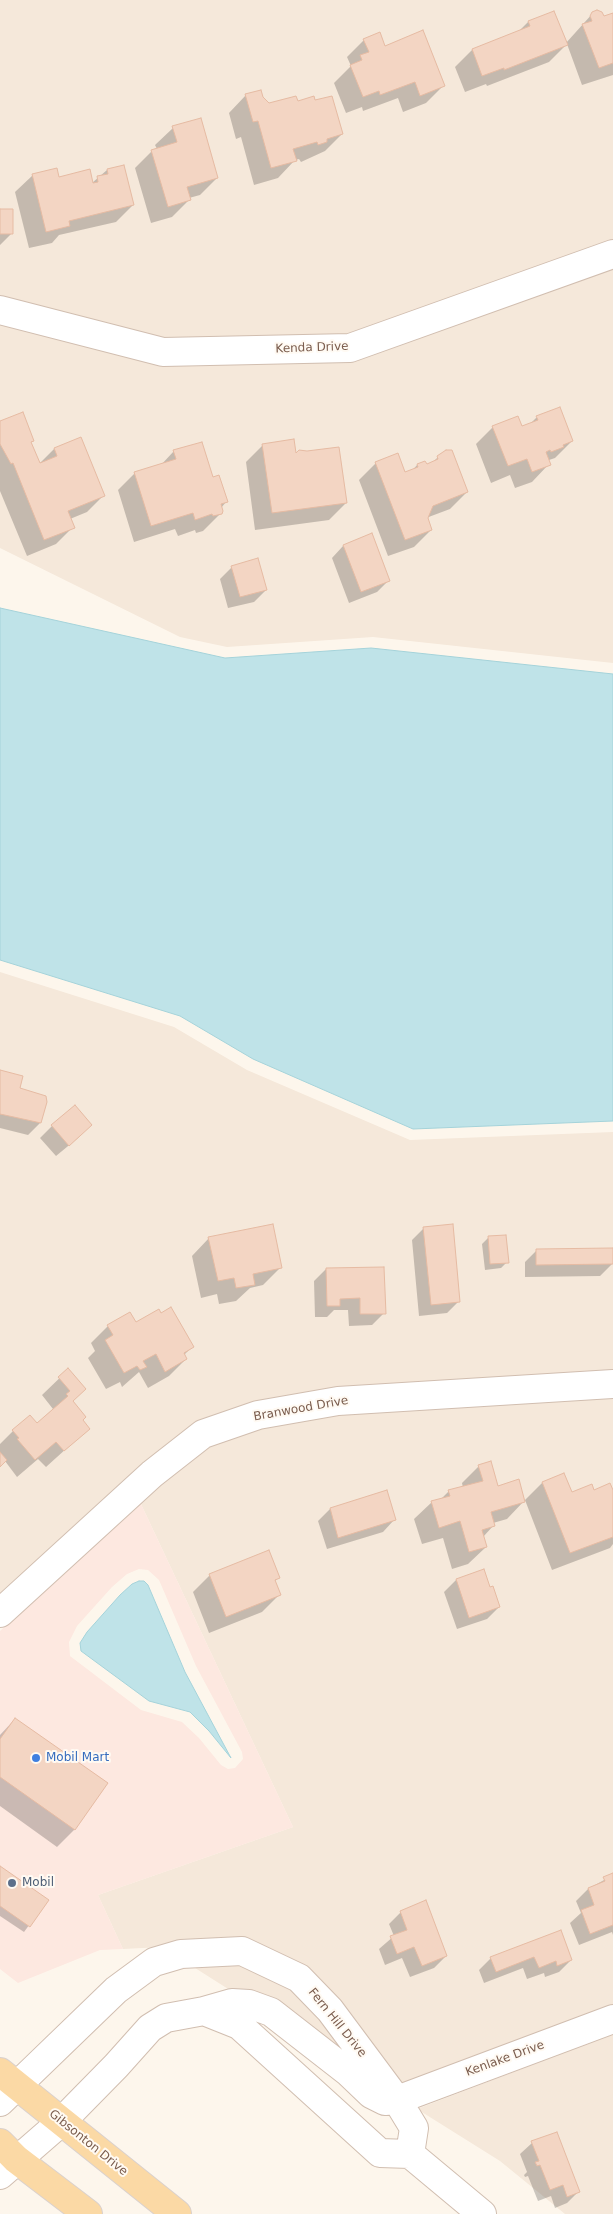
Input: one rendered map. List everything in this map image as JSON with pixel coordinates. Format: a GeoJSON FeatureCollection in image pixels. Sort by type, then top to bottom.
{"type":"FeatureCollection","features":[{"type":"Feature","properties":{"kind":"main road","name":"Gibsonton Drive"},"geometry":{"type":"LineString","coordinates":[[5,2086],[61,2122],[177,2214]]}},
{"type":"Feature","properties":{"kind":"main road"},"geometry":{"type":"LineString","coordinates":[[5,2159],[88,2214]]}},
{"type":"Feature","properties":{"kind":"street","name":"Kenda Drive"},"geometry":{"type":"LineString","coordinates":[[0,310],[163,352],[350,348],[613,254]]}},
{"type":"Feature","properties":{"kind":"street","name":"Branwood Drive"},"geometry":{"type":"LineString","coordinates":[[0,1614],[152,1474],[203,1434],[258,1415],[338,1401],[613,1384]]}},
{"type":"Feature","properties":{"kind":"street","name":"Fern Hill Drive"},"geometry":{"type":"LineString","coordinates":[[5,2086],[116,1990],[154,1962],[181,1954],[242,1951],[299,1978],[330,2010],[397,2100],[414,2128],[410,2154]]}},
{"type":"Feature","properties":{"kind":"street"},"geometry":{"type":"LineString","coordinates":[[5,2159],[61,2122],[150,2028],[166,2018],[204,2011],[232,2003],[249,2004],[271,2012],[348,2072],[371,2094],[386,2101],[397,2100]]}},
{"type":"Feature","properties":{"kind":"street"},"geometry":{"type":"LineString","coordinates":[[204,2011],[239,2025],[380,2152],[410,2154],[482,2214]]}},
{"type":"Feature","properties":{"kind":"street","name":"Kenlake Drive"},"geometry":{"type":"LineString","coordinates":[[397,2100],[613,2019]]}},
{"type":"Feature","properties":{"kind":"shaded area"},"geometry":{"type":"Polygon","coordinates":[[[0,0],[613,0],[613,241],[348,335],[166,338],[0,296],[0,0]]]}},
{"type":"Feature","properties":{"kind":"shaded area"},"geometry":{"type":"Polygon","coordinates":[[[613,268],[613,663],[373,637],[227,647],[180,637],[0,548],[0,324],[354,361],[613,268]]]}},
{"type":"Feature","properties":{"kind":"shaded area"},"geometry":{"type":"Polygon","coordinates":[[[0,972],[174,1027],[247,1070],[410,1140],[613,1132],[613,1371],[199,1422],[142,1465],[0,1595],[0,972]]]}},
{"type":"Feature","properties":{"kind":"shaded area"},"geometry":{"type":"Polygon","coordinates":[[[613,1398],[613,2006],[392,2093],[162,1947],[123,1949],[98,1895],[293,1827],[140,1502],[210,1445],[261,1428],[339,1414],[613,1398]]]}},
{"type":"Feature","properties":{"kind":"shaded area"},"geometry":{"type":"Polygon","coordinates":[[[140,1502],[293,1827],[98,1895],[123,1949],[100,1950],[18,1983],[0,1969],[0,1631],[140,1502]],[[139,1569],[127,1574],[112,1587],[77,1626],[69,1642],[70,1656],[141,1710],[182,1722],[199,1738],[221,1765],[228,1769],[235,1768],[243,1759],[242,1752],[196,1666],[159,1580],[148,1570],[139,1569]]]}},
{"type":"Feature","properties":{"kind":"shaded area"},"geometry":{"type":"Polygon","coordinates":[[[613,2034],[613,2214],[565,2214],[500,2161],[417,2109],[613,2034]]]}},
{"type":"Feature","properties":{"kind":"water"},"geometry":{"type":"Polygon","coordinates":[[[0,608],[225,658],[371,648],[613,674],[613,1121],[413,1129],[253,1059],[180,1016],[0,960],[0,608]]]}},
{"type":"Feature","properties":{"kind":"water"},"geometry":{"type":"Polygon","coordinates":[[[144,1581],[148,1585],[185,1672],[231,1758],[209,1731],[190,1712],[149,1701],[81,1651],[80,1643],[87,1632],[120,1595],[132,1584],[144,1581]]]}},
{"type":"Feature","properties":{"kind":"building"},"geometry":{"type":"Polygon","coordinates":[[[597,10],[602,12],[604,16],[613,13],[613,63],[599,68],[582,24],[592,21],[590,16],[592,12],[597,10]]]}},
{"type":"Feature","properties":{"kind":"building"},"geometry":{"type":"Polygon","coordinates":[[[554,11],[568,45],[504,70],[504,68],[482,76],[472,49],[530,26],[528,21],[554,11]]]}},
{"type":"Feature","properties":{"kind":"building"},"geometry":{"type":"Polygon","coordinates":[[[423,30],[445,86],[420,96],[415,82],[380,95],[379,91],[363,97],[350,65],[362,60],[360,55],[369,52],[363,39],[380,32],[385,46],[423,30]]]}},
{"type":"Feature","properties":{"kind":"building"},"geometry":{"type":"Polygon","coordinates":[[[261,90],[263,97],[269,103],[296,96],[298,101],[314,96],[315,100],[332,96],[343,134],[327,139],[327,142],[318,145],[317,142],[293,149],[297,161],[271,168],[258,121],[253,122],[245,94],[261,90]]]}},
{"type":"Feature","properties":{"kind":"building"},"geometry":{"type":"Polygon","coordinates":[[[201,118],[218,178],[187,187],[191,200],[168,207],[151,150],[177,142],[172,126],[201,118]]]}},
{"type":"Feature","properties":{"kind":"building"},"geometry":{"type":"Polygon","coordinates":[[[124,165],[134,205],[69,221],[70,226],[46,232],[32,174],[57,168],[59,177],[90,169],[93,183],[98,182],[97,176],[108,174],[107,169],[124,165]]]}},
{"type":"Feature","properties":{"kind":"building"},"geometry":{"type":"Polygon","coordinates":[[[0,209],[13,209],[13,234],[0,234],[0,209]]]}},
{"type":"Feature","properties":{"kind":"building"},"geometry":{"type":"Polygon","coordinates":[[[560,407],[573,441],[563,445],[564,447],[546,452],[551,465],[532,472],[527,459],[508,466],[492,426],[518,416],[522,426],[538,420],[536,416],[560,407]]]}},
{"type":"Feature","properties":{"kind":"building"},"geometry":{"type":"Polygon","coordinates":[[[23,412],[34,441],[31,442],[40,463],[57,456],[54,448],[81,437],[105,496],[68,511],[75,528],[44,540],[13,463],[11,464],[0,444],[0,421],[23,412]]]}},
{"type":"Feature","properties":{"kind":"building"},"geometry":{"type":"Polygon","coordinates":[[[294,439],[296,453],[299,450],[307,451],[339,447],[347,503],[272,513],[262,444],[294,439]]]}},
{"type":"Feature","properties":{"kind":"building"},"geometry":{"type":"Polygon","coordinates":[[[202,442],[213,477],[219,475],[228,502],[221,504],[222,514],[213,516],[212,514],[195,520],[193,513],[151,526],[134,472],[176,459],[173,450],[202,442]]]}},
{"type":"Feature","properties":{"kind":"building"},"geometry":{"type":"Polygon","coordinates":[[[446,450],[452,450],[468,492],[433,506],[428,518],[432,530],[405,540],[375,462],[398,453],[405,472],[418,467],[417,464],[425,461],[427,464],[438,459],[437,456],[446,450]]]}},
{"type":"Feature","properties":{"kind":"building"},"geometry":{"type":"Polygon","coordinates":[[[372,533],[390,581],[361,592],[343,545],[372,533]]]}},
{"type":"Feature","properties":{"kind":"building"},"geometry":{"type":"Polygon","coordinates":[[[258,558],[267,590],[240,597],[231,566],[258,558]]]}},
{"type":"Feature","properties":{"kind":"building"},"geometry":{"type":"Polygon","coordinates":[[[0,1070],[23,1076],[20,1088],[46,1096],[47,1102],[41,1123],[0,1114],[0,1070]]]}},
{"type":"Feature","properties":{"kind":"building"},"geometry":{"type":"Polygon","coordinates":[[[75,1105],[92,1125],[69,1146],[51,1125],[75,1105]]]}},
{"type":"Feature","properties":{"kind":"building"},"geometry":{"type":"Polygon","coordinates":[[[273,1224],[282,1268],[253,1274],[255,1285],[236,1288],[234,1278],[218,1281],[208,1237],[273,1224]]]}},
{"type":"Feature","properties":{"kind":"building"},"geometry":{"type":"Polygon","coordinates":[[[453,1224],[460,1302],[431,1305],[423,1227],[453,1224]]]}},
{"type":"Feature","properties":{"kind":"building"},"geometry":{"type":"Polygon","coordinates":[[[506,1235],[509,1263],[490,1264],[488,1236],[506,1235]]]}},
{"type":"Feature","properties":{"kind":"building"},"geometry":{"type":"Polygon","coordinates":[[[613,1248],[613,1264],[536,1265],[536,1249],[613,1248]]]}},
{"type":"Feature","properties":{"kind":"building"},"geometry":{"type":"Polygon","coordinates":[[[384,1267],[386,1314],[360,1314],[360,1298],[340,1299],[340,1306],[327,1306],[326,1268],[384,1267]]]}},
{"type":"Feature","properties":{"kind":"building"},"geometry":{"type":"Polygon","coordinates":[[[171,1307],[194,1347],[184,1353],[187,1359],[165,1372],[156,1354],[143,1361],[147,1367],[140,1370],[137,1366],[124,1373],[105,1340],[113,1335],[107,1325],[130,1312],[136,1322],[159,1309],[161,1313],[171,1307]]]}},
{"type":"Feature","properties":{"kind":"building"},"geometry":{"type":"Polygon","coordinates":[[[68,1368],[86,1389],[73,1401],[86,1417],[83,1420],[90,1429],[64,1451],[56,1442],[35,1460],[17,1439],[19,1438],[12,1430],[30,1415],[37,1423],[68,1396],[66,1394],[70,1391],[58,1377],[68,1368]]]}},
{"type":"Feature","properties":{"kind":"building"},"geometry":{"type":"Polygon","coordinates":[[[0,1452],[7,1460],[0,1467],[0,1452]]]}},
{"type":"Feature","properties":{"kind":"building"},"geometry":{"type":"Polygon","coordinates":[[[491,1461],[498,1486],[519,1479],[525,1502],[491,1512],[495,1526],[482,1530],[487,1547],[469,1552],[460,1521],[439,1528],[431,1501],[450,1496],[448,1490],[483,1481],[478,1465],[491,1461]]]}},
{"type":"Feature","properties":{"kind":"building"},"geometry":{"type":"Polygon","coordinates":[[[564,1473],[572,1492],[592,1484],[594,1490],[610,1483],[613,1490],[613,1537],[570,1553],[542,1482],[564,1473]]]}},
{"type":"Feature","properties":{"kind":"building"},"geometry":{"type":"Polygon","coordinates":[[[387,1490],[396,1520],[338,1538],[330,1508],[387,1490]]]}},
{"type":"Feature","properties":{"kind":"building"},"geometry":{"type":"Polygon","coordinates":[[[269,1550],[280,1578],[275,1580],[281,1595],[226,1617],[209,1574],[269,1550]]]}},
{"type":"Feature","properties":{"kind":"building"},"geometry":{"type":"Polygon","coordinates":[[[484,1569],[490,1587],[493,1586],[500,1607],[469,1618],[456,1579],[484,1569]]]}},
{"type":"Feature","properties":{"kind":"building","name":"Mobil Mart"},"geometry":{"type":"Polygon","coordinates":[[[15,1718],[108,1783],[75,1830],[0,1777],[0,1739],[15,1718]]]}},
{"type":"Feature","properties":{"kind":"building","name":"Mobil"},"geometry":{"type":"Polygon","coordinates":[[[0,1866],[49,1900],[30,1927],[0,1906],[0,1866]]]}},
{"type":"Feature","properties":{"kind":"building"},"geometry":{"type":"Polygon","coordinates":[[[613,1873],[613,1925],[590,1934],[581,1910],[594,1905],[588,1888],[605,1881],[603,1877],[613,1873]]]}},
{"type":"Feature","properties":{"kind":"building"},"geometry":{"type":"Polygon","coordinates":[[[426,1900],[447,1956],[422,1966],[414,1947],[397,1954],[390,1936],[407,1930],[400,1911],[426,1900]]]}},
{"type":"Feature","properties":{"kind":"building"},"geometry":{"type":"Polygon","coordinates":[[[561,1930],[572,1960],[557,1966],[556,1961],[539,1968],[534,1957],[496,1972],[490,1957],[561,1930]]]}},
{"type":"Feature","properties":{"kind":"building"},"geometry":{"type":"Polygon","coordinates":[[[557,2132],[580,2192],[567,2197],[563,2185],[550,2190],[540,2165],[537,2166],[535,2162],[539,2161],[531,2141],[557,2132]]]}},
{"type":"Feature","properties":{"kind":"place","name":"Mobil Mart"},"geometry":{"type":"Point","coordinates":[36,1758]}},
{"type":"Feature","properties":{"kind":"place","name":"Mobil"},"geometry":{"type":"Point","coordinates":[12,1883]}}]}
